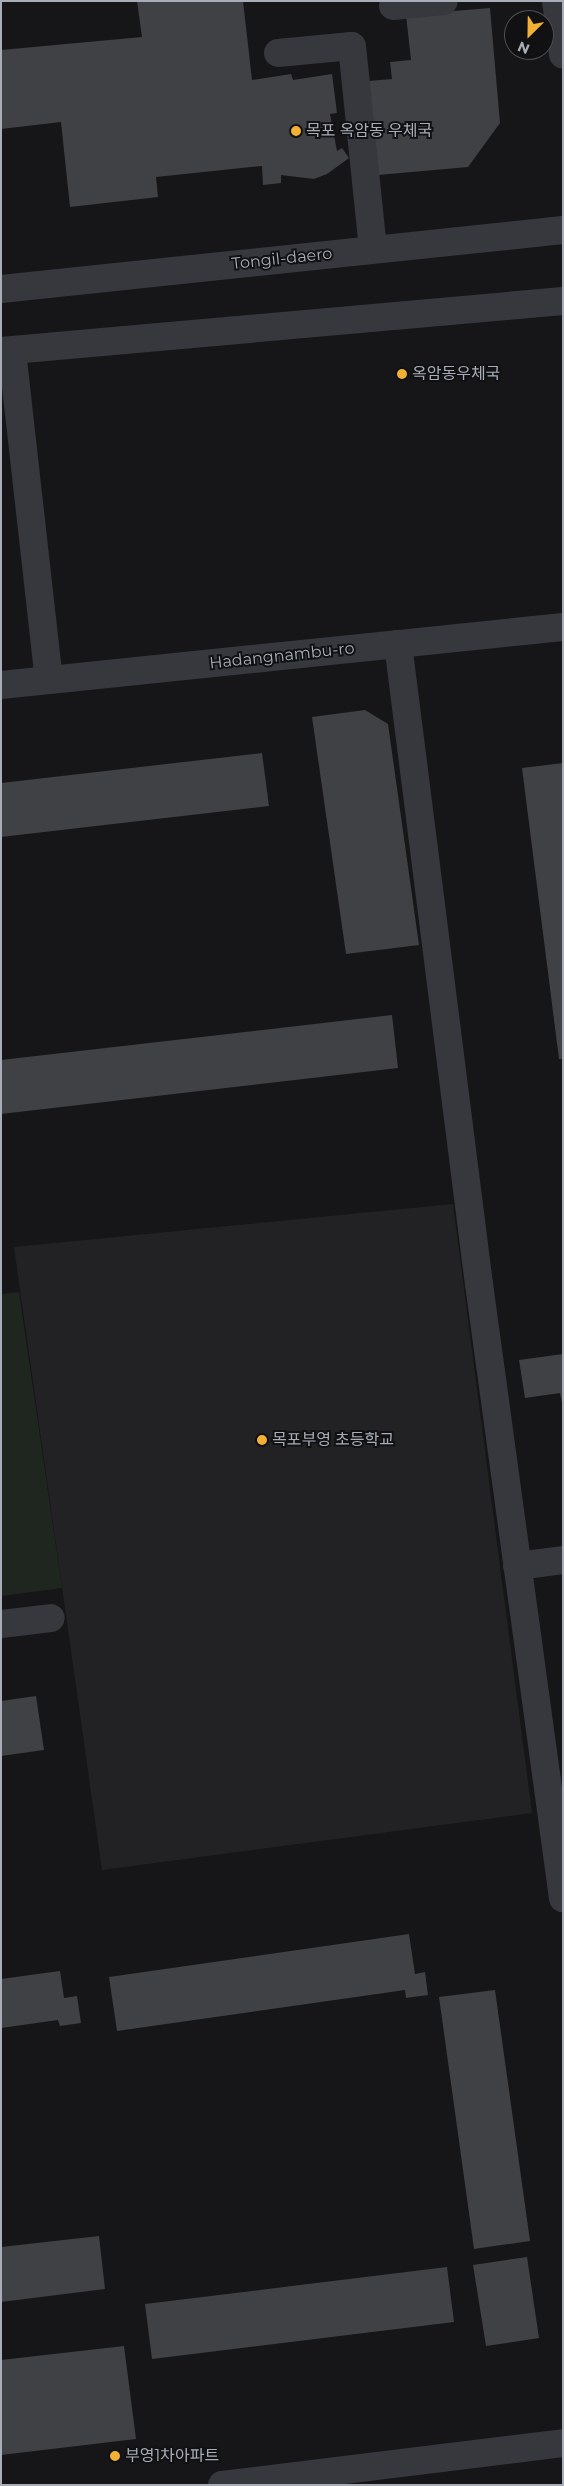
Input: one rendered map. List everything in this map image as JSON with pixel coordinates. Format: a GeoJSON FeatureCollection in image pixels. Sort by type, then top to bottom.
{"type":"FeatureCollection","features":[{"type":"Feature","properties":{"kind":"street"},"geometry":{"type":"LineString","coordinates":[[393,6],[444,1]]}},
{"type":"Feature","properties":{"kind":"street"},"geometry":{"type":"LineString","coordinates":[[556,1],[563,55]]}},
{"type":"Feature","properties":{"kind":"street"},"geometry":{"type":"LineString","coordinates":[[278,53],[352,46],[373,249]]}},
{"type":"Feature","properties":{"kind":"street","name":"Tongil-daero"},"geometry":{"type":"LineString","coordinates":[[1,289],[563,230]]}},
{"type":"Feature","properties":{"kind":"street"},"geometry":{"type":"LineString","coordinates":[[49,680],[6,351],[563,301]]}},
{"type":"Feature","properties":{"kind":"street","name":"Hadangnambu-ro"},"geometry":{"type":"LineString","coordinates":[[1,685],[563,627]]}},
{"type":"Feature","properties":{"kind":"street"},"geometry":{"type":"LineString","coordinates":[[398,644],[517,1566],[563,1898]]}},
{"type":"Feature","properties":{"kind":"street"},"geometry":{"type":"LineString","coordinates":[[517,1566],[563,1560]]}},
{"type":"Feature","properties":{"kind":"street"},"geometry":{"type":"LineString","coordinates":[[1,1624],[50,1618]]}},
{"type":"Feature","properties":{"kind":"street"},"geometry":{"type":"LineString","coordinates":[[222,2485],[271,2482],[563,2443]]}},
{"type":"Feature","properties":{"kind":"shaded area","name":"목포부영 초등학교"},"geometry":{"type":"Polygon","coordinates":[[[453,1204],[532,1813],[102,1870],[14,1247],[453,1204]]]}},
{"type":"Feature","properties":{"kind":"shaded area"},"geometry":{"type":"Polygon","coordinates":[[[19,1292],[62,1588],[1,1596],[1,1294],[19,1292]]]}},
{"type":"Feature","properties":{"kind":"building"},"geometry":{"type":"Polygon","coordinates":[[[137,1],[243,1],[252,80],[291,74],[293,80],[332,74],[337,113],[330,114],[337,151],[342,148],[349,158],[327,174],[314,179],[281,175],[281,183],[263,185],[262,166],[156,177],[158,197],[70,207],[61,122],[1,129],[1,50],[142,37],[137,1]]]}},
{"type":"Feature","properties":{"kind":"building"},"geometry":{"type":"Polygon","coordinates":[[[490,8],[500,123],[468,167],[378,175],[369,81],[392,79],[390,62],[411,60],[406,15],[490,8]]]}},
{"type":"Feature","properties":{"kind":"building"},"geometry":{"type":"Polygon","coordinates":[[[365,710],[388,724],[419,945],[346,954],[312,717],[365,710]]]}},
{"type":"Feature","properties":{"kind":"building"},"geometry":{"type":"Polygon","coordinates":[[[262,753],[269,806],[1,837],[1,783],[262,753]]]}},
{"type":"Feature","properties":{"kind":"building"},"geometry":{"type":"Polygon","coordinates":[[[563,763],[563,1059],[559,1059],[522,768],[563,763]]]}},
{"type":"Feature","properties":{"kind":"building"},"geometry":{"type":"Polygon","coordinates":[[[392,1015],[398,1068],[1,1114],[1,1060],[392,1015]]]}},
{"type":"Feature","properties":{"kind":"building"},"geometry":{"type":"Polygon","coordinates":[[[563,1354],[563,1408],[560,1393],[525,1398],[519,1360],[563,1354]]]}},
{"type":"Feature","properties":{"kind":"building"},"geometry":{"type":"Polygon","coordinates":[[[36,1696],[44,1750],[1,1756],[1,1701],[36,1696]]]}},
{"type":"Feature","properties":{"kind":"building"},"geometry":{"type":"Polygon","coordinates":[[[409,1934],[415,1974],[425,1972],[428,1995],[406,1998],[405,1990],[117,2031],[109,1977],[409,1934]]]}},
{"type":"Feature","properties":{"kind":"building"},"geometry":{"type":"Polygon","coordinates":[[[60,1971],[64,1998],[77,1996],[81,2023],[60,2026],[58,2020],[1,2028],[1,1979],[60,1971]]]}},
{"type":"Feature","properties":{"kind":"building"},"geometry":{"type":"Polygon","coordinates":[[[495,1990],[530,2241],[474,2249],[439,1997],[495,1990]]]}},
{"type":"Feature","properties":{"kind":"building"},"geometry":{"type":"Polygon","coordinates":[[[99,2236],[105,2289],[1,2302],[1,2247],[99,2236]]]}},
{"type":"Feature","properties":{"kind":"building"},"geometry":{"type":"Polygon","coordinates":[[[527,2257],[539,2338],[486,2346],[473,2265],[527,2257]]]}},
{"type":"Feature","properties":{"kind":"building"},"geometry":{"type":"Polygon","coordinates":[[[447,2267],[454,2322],[152,2359],[145,2304],[447,2267]]]}},
{"type":"Feature","properties":{"kind":"building"},"geometry":{"type":"Polygon","coordinates":[[[124,2346],[136,2439],[1,2455],[1,2360],[124,2346]]]}},
{"type":"Feature","properties":{"kind":"place","name":"목포 옥암동 우체국"},"geometry":{"type":"Point","coordinates":[296,131]}},
{"type":"Feature","properties":{"kind":"place","name":"옥암동우체국"},"geometry":{"type":"Point","coordinates":[402,374]}},
{"type":"Feature","properties":{"kind":"place","name":"목포부영 초등학교"},"geometry":{"type":"Point","coordinates":[262,1440]}},
{"type":"Feature","properties":{"kind":"place","name":"부영1차아파트"},"geometry":{"type":"Point","coordinates":[115,2456]}}]}
